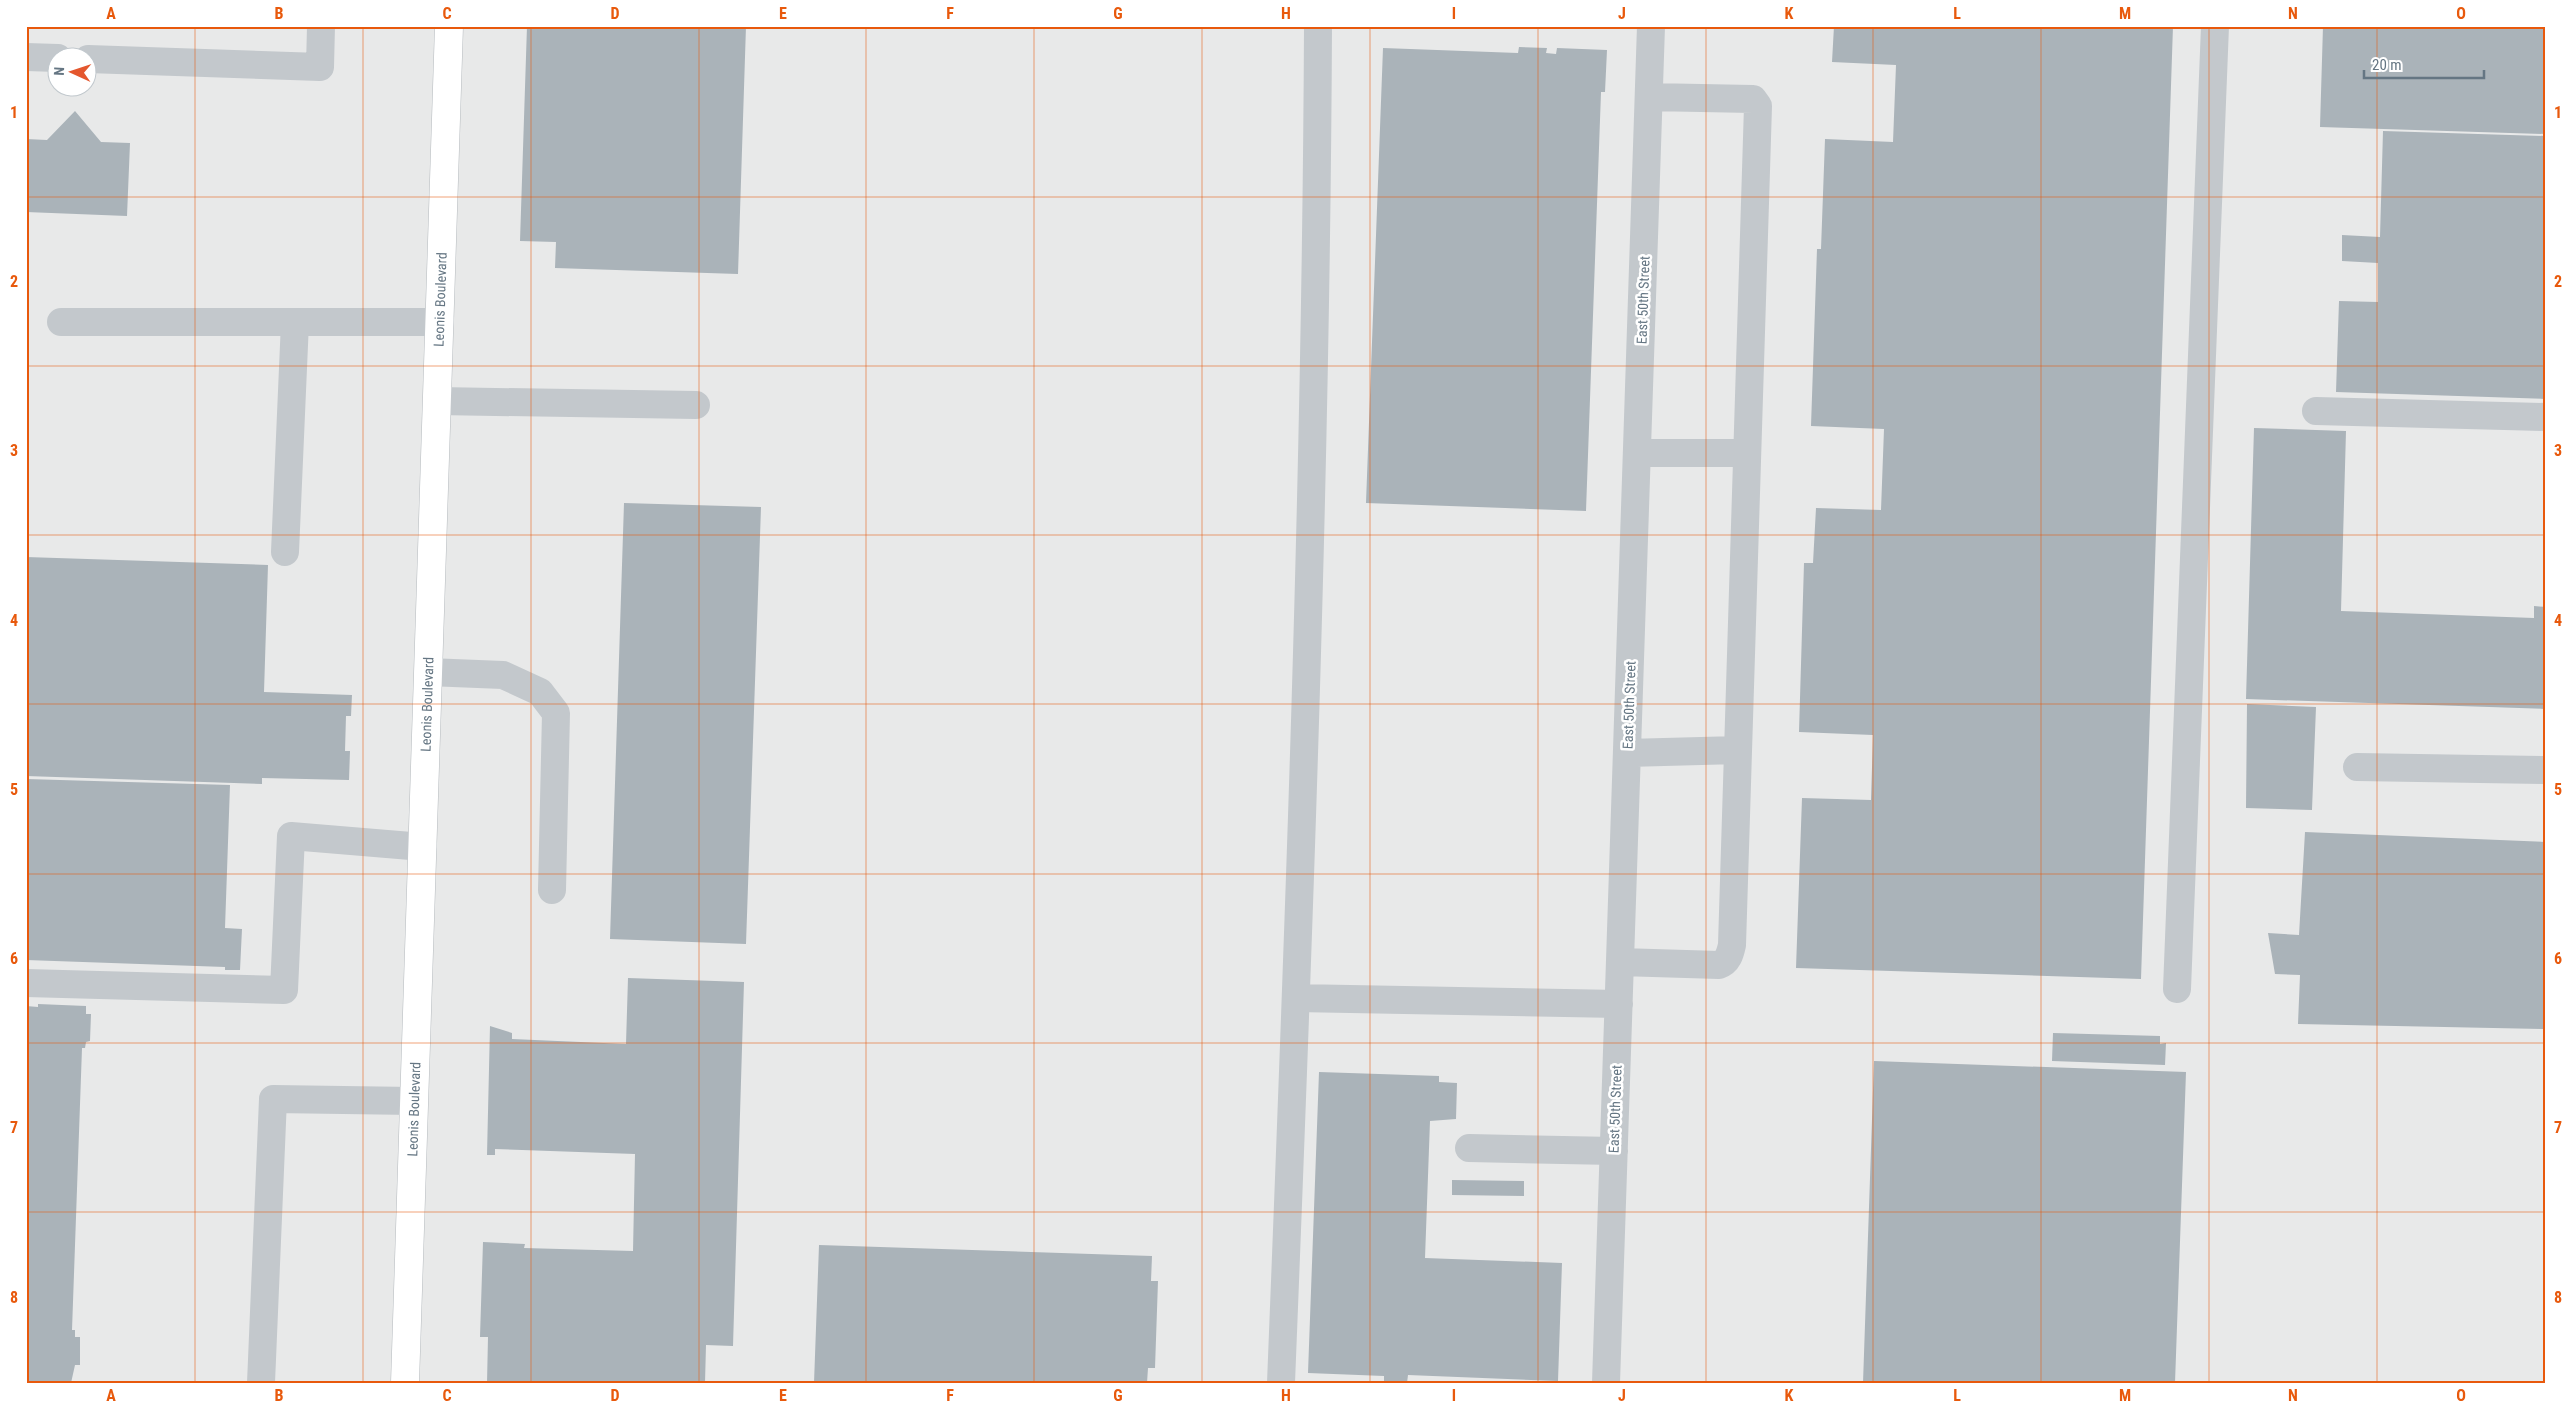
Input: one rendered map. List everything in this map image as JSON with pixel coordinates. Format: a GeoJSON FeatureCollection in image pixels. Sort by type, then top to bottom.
{"type":"FeatureCollection","features":[{"type":"Feature","properties":{"kind":"main road","name":"Leonis Boulevard"},"geometry":{"type":"LineString","coordinates":[[406,1383],[449,26]]}},
{"type":"Feature","properties":{"kind":"street"},"geometry":{"type":"LineString","coordinates":[[98,60],[320,67],[321,26]]}},
{"type":"Feature","properties":{"kind":"street"},"geometry":{"type":"LineString","coordinates":[[1281,1383],[1296,998],[1316,274],[1318,26]]}},
{"type":"Feature","properties":{"kind":"street","name":"East 50th Street"},"geometry":{"type":"LineString","coordinates":[[1606,1383],[1651,26]]}},
{"type":"Feature","properties":{"kind":"street"},"geometry":{"type":"LineString","coordinates":[[2177,989],[2214,26]]}},
{"type":"Feature","properties":{"kind":"street"},"geometry":{"type":"LineString","coordinates":[[26,58],[48,58]]}},
{"type":"Feature","properties":{"kind":"street"},"geometry":{"type":"LineString","coordinates":[[1620,962],[1719,965],[1725,963],[1730,953],[1738,750],[1758,106],[1753,99],[1649,97]]}},
{"type":"Feature","properties":{"kind":"street"},"geometry":{"type":"LineString","coordinates":[[61,322],[440,322]]}},
{"type":"Feature","properties":{"kind":"street"},"geometry":{"type":"LineString","coordinates":[[285,552],[295,322]]}},
{"type":"Feature","properties":{"kind":"street"},"geometry":{"type":"LineString","coordinates":[[437,401],[696,405]]}},
{"type":"Feature","properties":{"kind":"street"},"geometry":{"type":"LineString","coordinates":[[2316,411],[2546,418]]}},
{"type":"Feature","properties":{"kind":"street"},"geometry":{"type":"LineString","coordinates":[[1638,453],[1747,453]]}},
{"type":"Feature","properties":{"kind":"street"},"geometry":{"type":"LineString","coordinates":[[428,672],[503,675],[540,692],[556,713],[552,890]]}},
{"type":"Feature","properties":{"kind":"street"},"geometry":{"type":"LineString","coordinates":[[1627,753],[1738,750]]}},
{"type":"Feature","properties":{"kind":"street"},"geometry":{"type":"LineString","coordinates":[[2357,767],[2546,770]]}},
{"type":"Feature","properties":{"kind":"street"},"geometry":{"type":"LineString","coordinates":[[26,983],[284,990],[291,836],[423,847]]}},
{"type":"Feature","properties":{"kind":"street"},"geometry":{"type":"LineString","coordinates":[[1296,998],[1619,1004]]}},
{"type":"Feature","properties":{"kind":"street"},"geometry":{"type":"LineString","coordinates":[[261,1383],[273,1099],[414,1101]]}},
{"type":"Feature","properties":{"kind":"street"},"geometry":{"type":"LineString","coordinates":[[1469,1148],[1614,1151]]}},
{"type":"Feature","properties":{"kind":"shaded area"},"geometry":{"type":"Polygon","coordinates":[[[26,26],[2546,26],[2546,1383],[26,1383],[26,26]]]}},
{"type":"Feature","properties":{"kind":"building"},"geometry":{"type":"Polygon","coordinates":[[[527,26],[746,26],[738,274],[555,268],[556,242],[520,241],[527,26]]]}},
{"type":"Feature","properties":{"kind":"building"},"geometry":{"type":"Polygon","coordinates":[[[1834,26],[2173,26],[2141,979],[1796,968],[1802,798],[1871,800],[1873,735],[1799,732],[1804,563],[1813,563],[1816,508],[1881,510],[1884,429],[1811,426],[1817,249],[1821,249],[1825,139],[1893,142],[1896,65],[1832,62],[1834,26]]]}},
{"type":"Feature","properties":{"kind":"building"},"geometry":{"type":"Polygon","coordinates":[[[2323,26],[2546,26],[2546,134],[2320,127],[2323,26]]]}},
{"type":"Feature","properties":{"kind":"building"},"geometry":{"type":"Polygon","coordinates":[[[1519,47],[1547,48],[1546,53],[1556,54],[1557,48],[1607,50],[1605,92],[1601,92],[1586,511],[1366,503],[1383,48],[1518,53],[1519,47]]]}},
{"type":"Feature","properties":{"kind":"building"},"geometry":{"type":"Polygon","coordinates":[[[75,111],[101,142],[130,143],[127,216],[26,212],[26,139],[47,140],[75,111]]]}},
{"type":"Feature","properties":{"kind":"building"},"geometry":{"type":"Polygon","coordinates":[[[2383,131],[2546,136],[2546,399],[2336,392],[2339,301],[2378,302],[2378,263],[2342,261],[2342,235],[2380,237],[2383,131]]]}},
{"type":"Feature","properties":{"kind":"building"},"geometry":{"type":"Polygon","coordinates":[[[2254,428],[2346,431],[2341,611],[2534,618],[2534,606],[2546,607],[2546,709],[2246,699],[2254,428]]]}},
{"type":"Feature","properties":{"kind":"building"},"geometry":{"type":"Polygon","coordinates":[[[624,503],[761,507],[746,944],[610,939],[624,503]]]}},
{"type":"Feature","properties":{"kind":"building"},"geometry":{"type":"Polygon","coordinates":[[[26,557],[268,565],[264,692],[352,695],[351,716],[346,716],[345,751],[350,751],[349,780],[262,778],[262,784],[26,776],[26,557]]]}},
{"type":"Feature","properties":{"kind":"building"},"geometry":{"type":"Polygon","coordinates":[[[2247,704],[2316,707],[2312,810],[2246,808],[2247,704]]]}},
{"type":"Feature","properties":{"kind":"building"},"geometry":{"type":"Polygon","coordinates":[[[26,779],[230,785],[225,928],[242,929],[240,970],[225,970],[225,967],[26,960],[26,779]]]}},
{"type":"Feature","properties":{"kind":"building"},"geometry":{"type":"Polygon","coordinates":[[[2305,832],[2546,842],[2546,1029],[2298,1024],[2300,975],[2275,974],[2268,933],[2299,935],[2305,832]]]}},
{"type":"Feature","properties":{"kind":"building"},"geometry":{"type":"Polygon","coordinates":[[[628,978],[744,982],[733,1346],[706,1345],[705,1383],[487,1383],[488,1337],[480,1337],[483,1242],[525,1244],[524,1248],[633,1251],[635,1154],[495,1149],[495,1155],[487,1155],[490,1026],[512,1033],[512,1039],[626,1044],[628,978]]]}},
{"type":"Feature","properties":{"kind":"building"},"geometry":{"type":"Polygon","coordinates":[[[38,1004],[86,1006],[86,1014],[91,1014],[90,1041],[86,1042],[85,1048],[82,1048],[72,1330],[75,1330],[75,1337],[80,1337],[80,1365],[75,1365],[71,1383],[26,1383],[26,1006],[38,1007],[38,1004]]]}},
{"type":"Feature","properties":{"kind":"building"},"geometry":{"type":"Polygon","coordinates":[[[2053,1033],[2160,1036],[2160,1044],[2166,1043],[2165,1065],[2052,1061],[2053,1033]]]}},
{"type":"Feature","properties":{"kind":"building"},"geometry":{"type":"Polygon","coordinates":[[[1874,1061],[2186,1072],[2175,1383],[1863,1383],[1874,1061]]]}},
{"type":"Feature","properties":{"kind":"building"},"geometry":{"type":"Polygon","coordinates":[[[1319,1072],[1439,1076],[1439,1082],[1457,1083],[1456,1119],[1430,1121],[1425,1258],[1562,1263],[1558,1381],[1408,1375],[1407,1383],[1384,1383],[1384,1376],[1308,1373],[1319,1072]]]}},
{"type":"Feature","properties":{"kind":"building"},"geometry":{"type":"Polygon","coordinates":[[[1452,1180],[1524,1181],[1524,1196],[1452,1195],[1452,1180]]]}},
{"type":"Feature","properties":{"kind":"building"},"geometry":{"type":"Polygon","coordinates":[[[819,1245],[1152,1256],[1151,1281],[1158,1281],[1155,1368],[1148,1368],[1147,1383],[814,1383],[819,1245]]]}}]}
